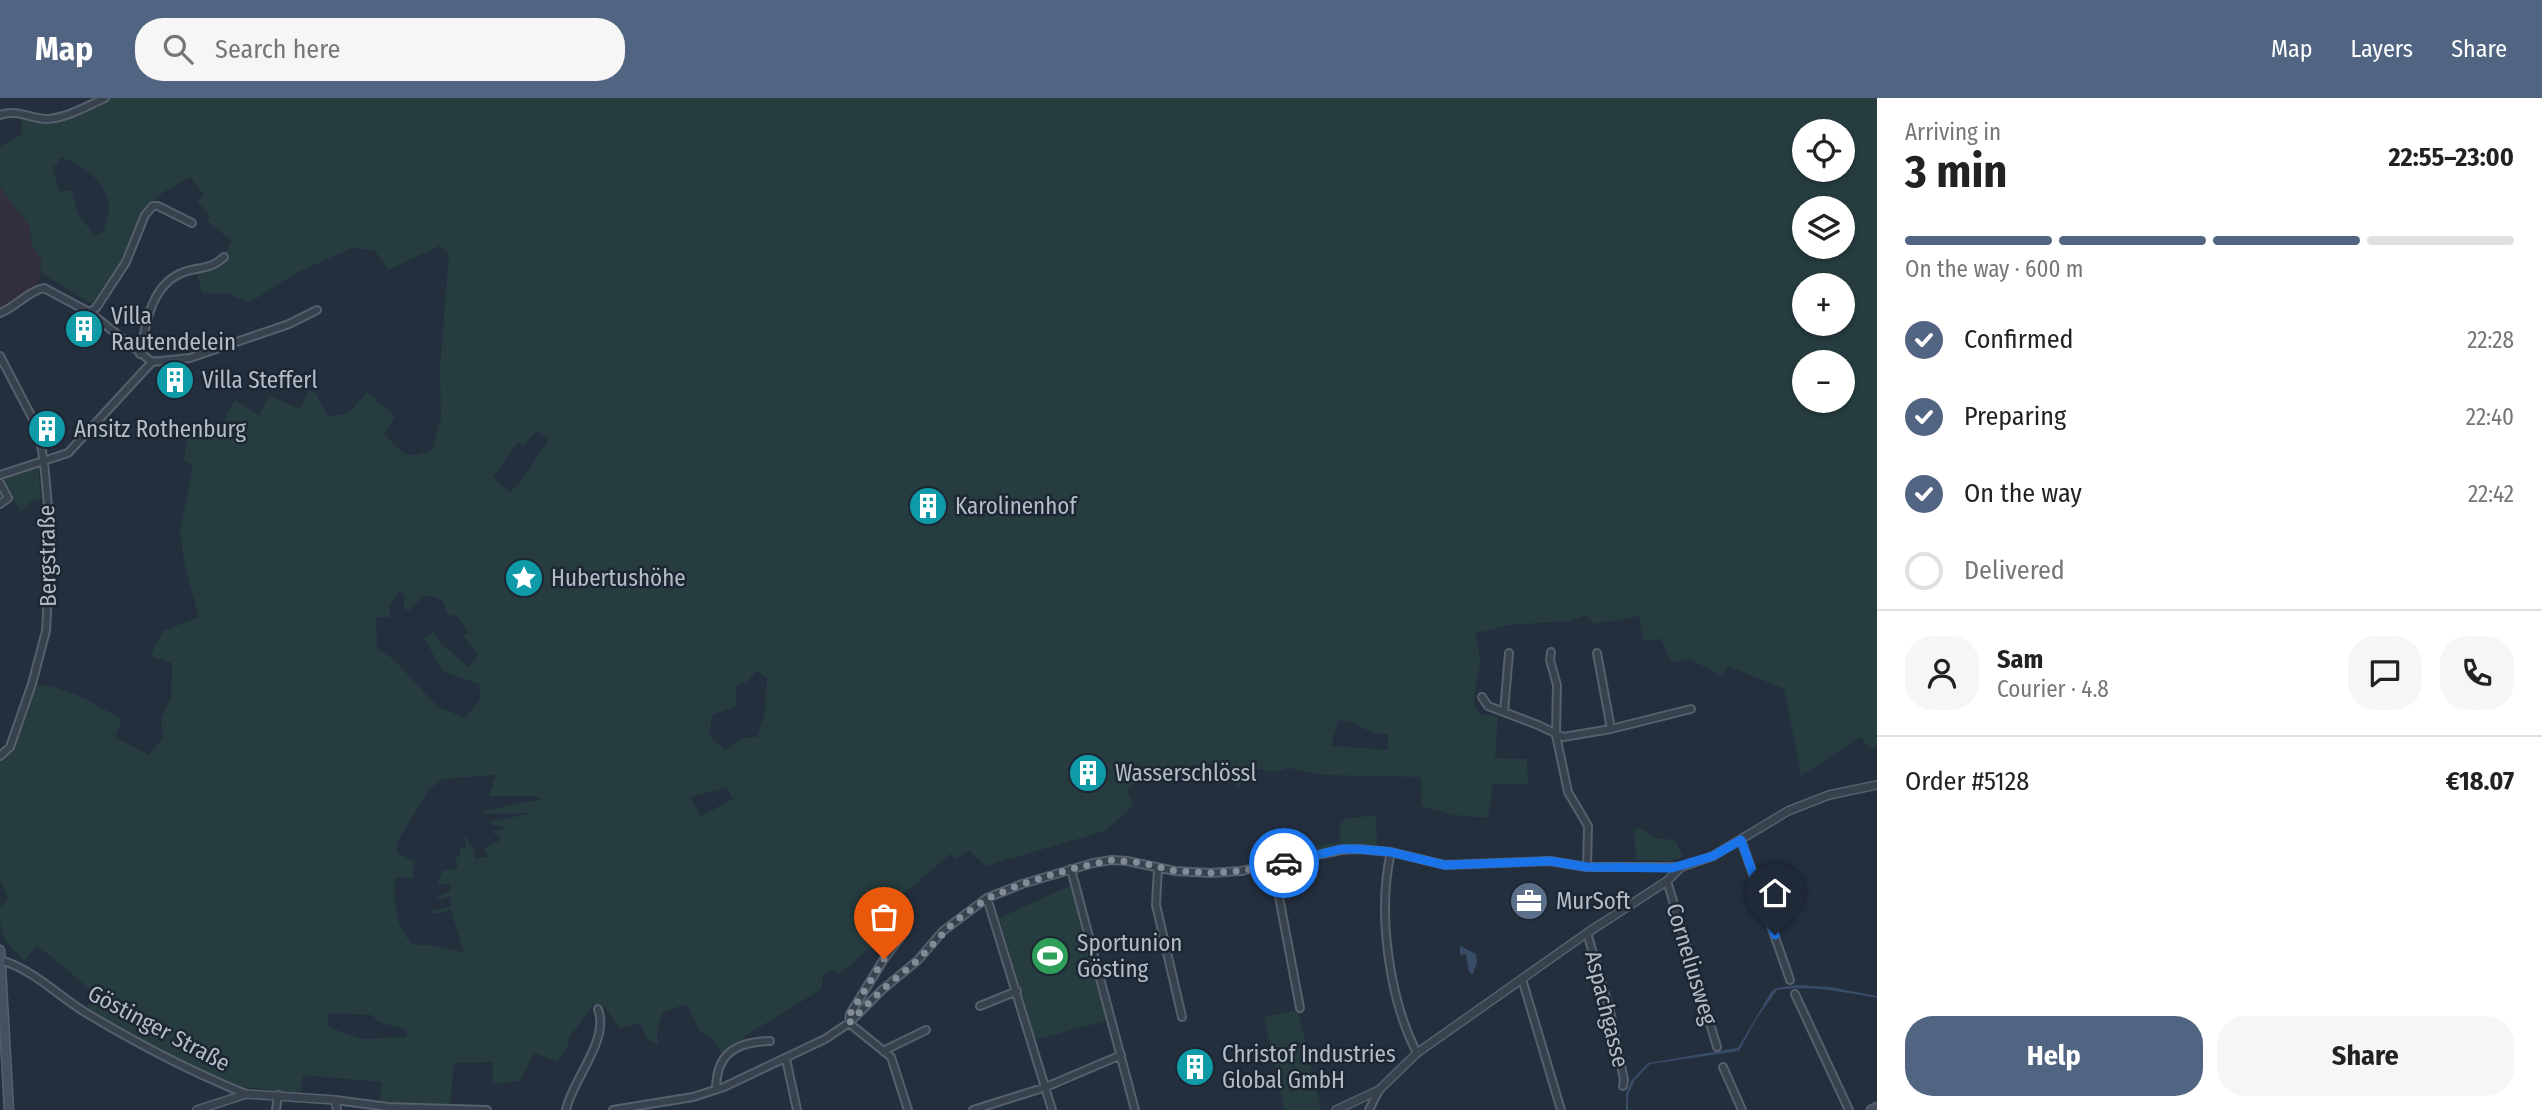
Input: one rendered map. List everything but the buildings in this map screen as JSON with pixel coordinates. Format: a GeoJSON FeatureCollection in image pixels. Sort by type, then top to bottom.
{"type":"FeatureCollection","features":[{"type":"Feature","properties":{"kind":"main road"},"geometry":{"type":"LineString","coordinates":[[0,950],[9,1110]]}},
{"type":"Feature","properties":{"kind":"main road"},"geometry":{"type":"LineString","coordinates":[[1871,1110],[1877,1107]]}},
{"type":"Feature","properties":{"kind":"street"},"geometry":{"type":"LineString","coordinates":[[0,115],[7,112],[44,119],[56,118],[105,98]]}},
{"type":"Feature","properties":{"kind":"street"},"geometry":{"type":"LineString","coordinates":[[89,312],[96,308],[126,262],[145,215],[153,206],[192,223]]}},
{"type":"Feature","properties":{"kind":"street"},"geometry":{"type":"LineString","coordinates":[[140,354],[159,288],[184,273],[216,265],[224,257]]}},
{"type":"Feature","properties":{"kind":"street"},"geometry":{"type":"LineString","coordinates":[[0,313],[13,308],[37,289],[44,288],[89,312],[152,362],[190,358],[289,324],[317,310]]}},
{"type":"Feature","properties":{"kind":"street","name":"Bergstraße"},"geometry":{"type":"LineString","coordinates":[[0,356],[33,417],[44,462],[51,538],[46,631],[32,684],[10,747],[0,756]]}},
{"type":"Feature","properties":{"kind":"street"},"geometry":{"type":"LineString","coordinates":[[0,475],[68,453],[152,362]]}},
{"type":"Feature","properties":{"kind":"street"},"geometry":{"type":"LineString","coordinates":[[0,484],[8,498],[0,504]]}},
{"type":"Feature","properties":{"kind":"street"},"geometry":{"type":"LineString","coordinates":[[1551,652],[1550,660],[1557,685],[1556,735],[1569,792],[1588,826],[1587,867]]}},
{"type":"Feature","properties":{"kind":"street"},"geometry":{"type":"LineString","coordinates":[[1504,712],[1509,653]]}},
{"type":"Feature","properties":{"kind":"street"},"geometry":{"type":"LineString","coordinates":[[1597,653],[1611,729]]}},
{"type":"Feature","properties":{"kind":"street"},"geometry":{"type":"LineString","coordinates":[[1482,697],[1488,706],[1563,737],[1611,729],[1691,709]]}},
{"type":"Feature","properties":{"kind":"street"},"geometry":{"type":"LineString","coordinates":[[613,1110],[693,1097],[716,1090],[834,1034],[918,960],[943,931],[988,898],[1071,869],[1112,860],[1127,860],[1175,871],[1210,873],[1273,865],[1341,849],[1372,849],[1445,865],[1550,861],[1587,867],[1681,867],[1713,856],[1788,811],[1829,795],[1877,785]]}},
{"type":"Feature","properties":{"kind":"street"},"geometry":{"type":"LineString","coordinates":[[1741,840],[1790,980]]}},
{"type":"Feature","properties":{"kind":"street"},"geometry":{"type":"LineString","coordinates":[[1391,852],[1384,898],[1387,942],[1401,1012],[1417,1053]]}},
{"type":"Feature","properties":{"kind":"street"},"geometry":{"type":"LineString","coordinates":[[1273,865],[1300,1008]]}},
{"type":"Feature","properties":{"kind":"street"},"geometry":{"type":"LineString","coordinates":[[1369,1110],[1379,1090],[1417,1053],[1587,933],[1667,881],[1681,867]]}},
{"type":"Feature","properties":{"kind":"street"},"geometry":{"type":"LineString","coordinates":[[1158,868],[1156,905],[1182,1017]]}},
{"type":"Feature","properties":{"kind":"street"},"geometry":{"type":"LineString","coordinates":[[1071,869],[1135,1110]]}},
{"type":"Feature","properties":{"kind":"street","name":"Corneliusweg"},"geometry":{"type":"LineString","coordinates":[[1667,881],[1717,1047]]}},
{"type":"Feature","properties":{"kind":"street"},"geometry":{"type":"LineString","coordinates":[[988,898],[1052,1110]]}},
{"type":"Feature","properties":{"kind":"street"},"geometry":{"type":"LineString","coordinates":[[849,1023],[850,1014],[884,959],[906,930]]}},
{"type":"Feature","properties":{"kind":"street","name":"Aspachgasse"},"geometry":{"type":"LineString","coordinates":[[1587,933],[1610,1011],[1623,1086]]}},
{"type":"Feature","properties":{"kind":"street","name":"Göstinger Straße"},"geometry":{"type":"LineString","coordinates":[[1,960],[24,968],[69,1002],[149,1050],[190,1071],[246,1094],[335,1100],[388,1107],[487,1110]]}},
{"type":"Feature","properties":{"kind":"street"},"geometry":{"type":"LineString","coordinates":[[1522,979],[1561,1110]]}},
{"type":"Feature","properties":{"kind":"street"},"geometry":{"type":"LineString","coordinates":[[979,1006],[1017,991]]}},
{"type":"Feature","properties":{"kind":"street"},"geometry":{"type":"LineString","coordinates":[[1796,994],[1849,1110]]}},
{"type":"Feature","properties":{"kind":"street"},"geometry":{"type":"LineString","coordinates":[[566,1110],[599,1032],[600,1016],[597,1009]]}},
{"type":"Feature","properties":{"kind":"street"},"geometry":{"type":"LineString","coordinates":[[849,1023],[891,1057],[908,1110]]}},
{"type":"Feature","properties":{"kind":"street"},"geometry":{"type":"LineString","coordinates":[[883,1051],[926,1030]]}},
{"type":"Feature","properties":{"kind":"street"},"geometry":{"type":"LineString","coordinates":[[716,1090],[718,1072],[727,1055],[748,1042],[770,1041]]}},
{"type":"Feature","properties":{"kind":"street"},"geometry":{"type":"LineString","coordinates":[[973,1110],[1046,1087],[1121,1055]]}},
{"type":"Feature","properties":{"kind":"street"},"geometry":{"type":"LineString","coordinates":[[786,1059],[797,1110]]}},
{"type":"Feature","properties":{"kind":"street"},"geometry":{"type":"LineString","coordinates":[[1723,1067],[1742,1110]]}},
{"type":"Feature","properties":{"kind":"street"},"geometry":{"type":"LineString","coordinates":[[1336,1110],[1379,1090]]}},
{"type":"Feature","properties":{"kind":"street"},"geometry":{"type":"LineString","coordinates":[[198,1110],[246,1094]]}},
{"type":"Feature","properties":{"kind":"street"},"geometry":{"type":"LineString","coordinates":[[276,1110],[278,1095]]}},
{"type":"Feature","properties":{"kind":"street"},"geometry":{"type":"LineString","coordinates":[[335,1100],[337,1110]]}},
{"type":"Feature","properties":{"kind":"shaded area"},"geometry":{"type":"Polygon","coordinates":[[[0,187],[30,227],[32,246],[42,261],[37,289],[0,313],[0,187]]]}},
{"type":"Feature","properties":{"kind":"green space"},"geometry":{"type":"Polygon","coordinates":[[[111,98],[1877,98],[1877,747],[1870,749],[1860,737],[1801,776],[1784,689],[1728,666],[1722,676],[1691,660],[1671,662],[1661,639],[1644,641],[1639,616],[1594,624],[1586,616],[1569,621],[1509,625],[1476,633],[1480,662],[1473,705],[1482,715],[1498,717],[1495,758],[1527,759],[1528,784],[1493,784],[1488,818],[1454,815],[1422,806],[1421,777],[1324,775],[1288,768],[1273,772],[1252,768],[1238,788],[1227,762],[1169,769],[1156,782],[1141,778],[1127,791],[1134,805],[1105,831],[985,866],[969,850],[957,859],[950,854],[890,906],[895,914],[883,928],[889,938],[865,952],[841,973],[831,970],[822,975],[823,985],[820,990],[743,1037],[740,1046],[723,1055],[712,1038],[699,1030],[687,1004],[663,1012],[657,1031],[658,1045],[647,1039],[640,1023],[620,1028],[602,1004],[594,1004],[569,1038],[567,1049],[557,1062],[534,1053],[520,1081],[493,1084],[493,1062],[454,1063],[450,1104],[380,1102],[382,1082],[303,1075],[301,1093],[244,1087],[186,1065],[87,1009],[94,993],[47,953],[36,947],[24,961],[7,942],[0,918],[0,907],[8,899],[0,880],[0,761],[13,746],[33,685],[68,692],[122,719],[115,737],[149,755],[163,738],[161,720],[171,697],[172,663],[150,656],[163,631],[199,617],[185,567],[180,531],[193,465],[184,461],[189,424],[218,432],[235,400],[259,415],[269,395],[300,409],[308,391],[315,392],[328,417],[349,413],[367,392],[395,416],[384,434],[404,454],[417,455],[432,450],[441,418],[440,368],[449,253],[439,246],[389,270],[374,250],[352,248],[296,273],[249,303],[227,293],[202,293],[196,270],[219,269],[229,255],[225,252],[232,241],[206,220],[210,216],[197,201],[204,195],[190,177],[162,193],[146,208],[122,266],[95,306],[40,272],[42,261],[32,246],[30,227],[0,187],[0,147],[22,134],[22,117],[57,120],[111,98]],[[60,157],[58,164],[53,166],[59,191],[72,190],[78,214],[95,236],[103,232],[109,211],[105,192],[100,184],[86,170],[69,160],[60,157]],[[538,431],[523,445],[518,442],[493,477],[510,492],[522,480],[549,439],[538,431]],[[398,592],[390,605],[390,617],[376,617],[377,648],[393,659],[437,706],[465,718],[480,700],[479,684],[444,672],[424,639],[433,632],[442,644],[468,667],[478,655],[463,636],[468,633],[461,621],[454,614],[448,616],[443,601],[433,596],[422,597],[410,610],[404,609],[404,594],[398,592]],[[756,671],[747,682],[736,686],[736,706],[712,715],[709,735],[725,750],[742,738],[757,737],[765,711],[767,677],[756,671]],[[1338,720],[1331,746],[1388,750],[1388,734],[1380,734],[1338,720]],[[496,775],[443,779],[430,788],[397,842],[397,853],[414,861],[413,879],[395,879],[395,906],[399,923],[413,945],[431,945],[464,953],[451,910],[434,914],[431,911],[451,907],[451,896],[436,898],[451,890],[450,884],[437,885],[442,871],[458,868],[455,854],[460,857],[460,846],[466,849],[464,835],[473,848],[475,859],[488,857],[484,848],[499,842],[500,837],[491,831],[507,829],[487,822],[534,813],[486,814],[482,811],[543,799],[535,796],[489,796],[496,775]],[[726,787],[690,798],[701,816],[733,799],[726,787]],[[329,1013],[327,1027],[362,1039],[406,1037],[407,1030],[379,1022],[372,1015],[329,1013]]]}},
{"type":"Feature","properties":{"kind":"green space"},"geometry":{"type":"Polygon","coordinates":[[[38,467],[41,499],[33,500],[21,512],[0,477],[38,467]]]}},
{"type":"Feature","properties":{"kind":"green space"},"geometry":{"type":"Polygon","coordinates":[[[1376,815],[1377,846],[1343,846],[1301,854],[1299,849],[1341,842],[1339,826],[1345,819],[1376,815]]]}},
{"type":"Feature","properties":{"kind":"green space"},"geometry":{"type":"Polygon","coordinates":[[[1640,828],[1656,838],[1675,840],[1683,857],[1670,861],[1636,860],[1634,829],[1640,828]]]}},
{"type":"Feature","properties":{"kind":"green space","name":"Sportunion Gösting"},"geometry":{"type":"Polygon","coordinates":[[[1072,885],[1109,1020],[1034,1040],[999,918],[1072,885]]]}},
{"type":"Feature","properties":{"kind":"green space"},"geometry":{"type":"Polygon","coordinates":[[[1298,1010],[1321,1110],[1285,1110],[1264,1017],[1298,1010]]]}},
{"type":"Feature","properties":{"kind":"water"},"geometry":{"type":"Polygon","coordinates":[[[1460,946],[1476,954],[1477,962],[1473,974],[1469,972],[1466,954],[1460,955],[1460,946]]]}},
{"type":"Feature","properties":{"kind":"water"},"geometry":{"type":"Polygon","coordinates":[[[1797,985],[1830,987],[1877,998],[1815,989],[1777,990],[1757,1018],[1739,1051],[1650,1064],[1635,1080],[1628,1095],[1626,1110],[1626,1094],[1631,1081],[1648,1063],[1738,1048],[1771,992],[1776,988],[1797,985]]]}},
{"type":"Feature","properties":{"kind":"waterway"},"geometry":{"type":"LineString","coordinates":[[154,357],[180,356]]}},
{"type":"Feature","properties":{"kind":"way so far"},"geometry":{"type":"LineString","coordinates":[[884,959],[850,1014],[849,1023],[882,990],[918,960],[954,922],[988,898],[1022,884],[1112,860],[1127,860],[1175,871],[1210,873],[1241,871],[1284,863]]}},
{"type":"Feature","properties":{"kind":"place","name":"Villa Rautendelein"},"geometry":{"type":"Point","coordinates":[84,329]}},
{"type":"Feature","properties":{"kind":"place","name":"Villa Stefferl"},"geometry":{"type":"Point","coordinates":[175,380]}},
{"type":"Feature","properties":{"kind":"place","name":"Ansitz Rothenburg"},"geometry":{"type":"Point","coordinates":[47,429]}},
{"type":"Feature","properties":{"kind":"place","name":"Karolinenhof"},"geometry":{"type":"Point","coordinates":[928,506]}},
{"type":"Feature","properties":{"kind":"place","name":"Hubertushöhe"},"geometry":{"type":"Point","coordinates":[524,578]}},
{"type":"Feature","properties":{"kind":"place","name":"Wasserschlössl"},"geometry":{"type":"Point","coordinates":[1088,773]}},
{"type":"Feature","properties":{"kind":"place","name":"MurSoft"},"geometry":{"type":"Point","coordinates":[1529,901]}},
{"type":"Feature","properties":{"kind":"place","name":"Sportunion Gösting"},"geometry":{"type":"Point","coordinates":[1050,956]}},
{"type":"Feature","properties":{"kind":"place","name":"Christof Industries Global GmbH"},"geometry":{"type":"Point","coordinates":[1195,1067]}},
{"type":"Feature","properties":{"kind":"route"},"geometry":{"type":"LineString","coordinates":[[1284,863],[1341,849],[1372,849],[1445,865],[1550,861],[1587,867],[1672,868],[1713,856],[1741,840],[1775,935]]}}]}
